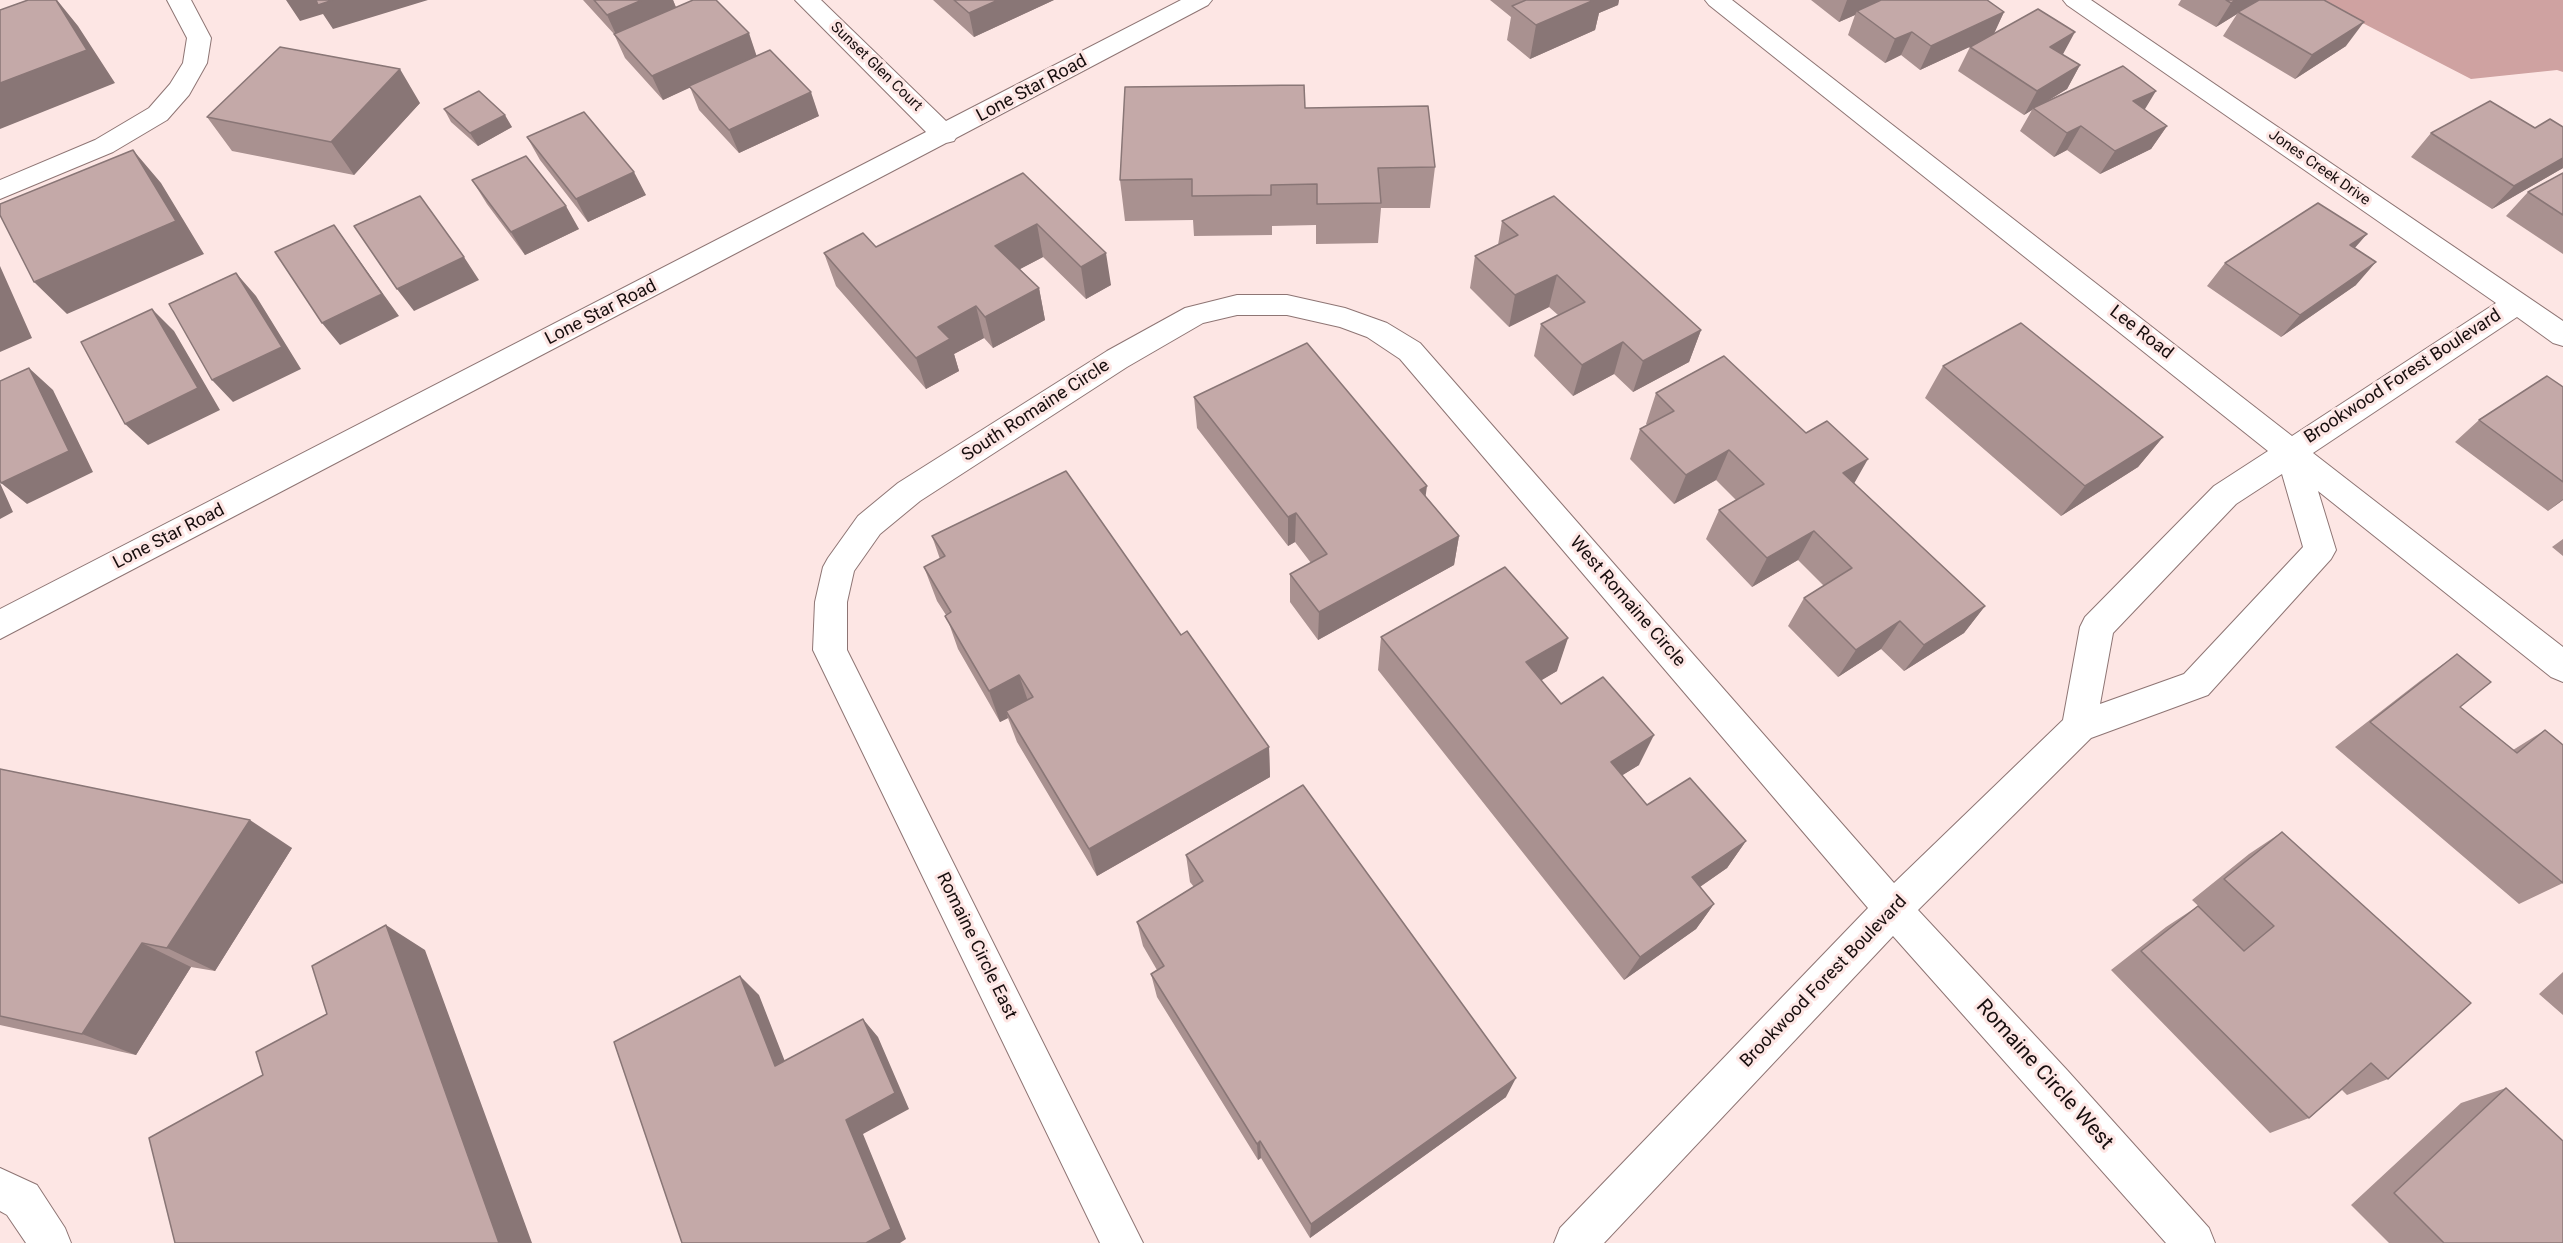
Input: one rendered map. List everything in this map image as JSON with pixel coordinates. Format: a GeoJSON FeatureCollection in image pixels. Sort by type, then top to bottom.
{"type":"FeatureCollection","features":[{"type":"Feature","properties":{"kind":"street"},"geometry":{"type":"LineString","coordinates":[[0,190],[104,146],[158,114],[180,88],[195,63],[198,38],[178,0]]}},
{"type":"Feature","properties":{"kind":"street","name":"Sunset Glen Court"},"geometry":{"type":"LineString","coordinates":[[807,0],[945,135]]}},
{"type":"Feature","properties":{"kind":"street","name":"Lone Star Road"},"geometry":{"type":"LineString","coordinates":[[0,625],[945,135],[1200,0]]}},
{"type":"Feature","properties":{"kind":"street","name":"Lee Road"},"geometry":{"type":"LineString","coordinates":[[1717,0],[2563,666]]}},
{"type":"Feature","properties":{"kind":"street","name":"Jones Creek Drive"},"geometry":{"type":"LineString","coordinates":[[2075,0],[2563,335]]}},
{"type":"Feature","properties":{"kind":"street","name":"Brookwood Forest Boulevard"},"geometry":{"type":"LineString","coordinates":[[2079,727],[2097,627],[2225,495],[2290,450],[2516,304]]}},
{"type":"Feature","properties":{"kind":"street","name":"South Romaine Circle"},"geometry":{"type":"LineString","coordinates":[[830,650],[831,602],[839,567],[868,525],[909,492],[1117,359],[1195,315],[1238,305],[1287,305],[1345,318]]}},
{"type":"Feature","properties":{"kind":"street","name":"West Romaine Circle"},"geometry":{"type":"LineString","coordinates":[[1345,318],[1377,330],[1410,351],[1893,909]]}},
{"type":"Feature","properties":{"kind":"street","name":"Brookwood Forest Boulevard"},"geometry":{"type":"LineString","coordinates":[[1575,1243],[1893,909],[2079,727],[2196,685],[2320,550],[2290,450]]}},
{"type":"Feature","properties":{"kind":"street","name":"Romaine Circle East"},"geometry":{"type":"LineString","coordinates":[[830,650],[1122,1243]]}},
{"type":"Feature","properties":{"kind":"street","name":"Romaine Circle West"},"geometry":{"type":"LineString","coordinates":[[1893,909],[2194,1243]]}},
{"type":"Feature","properties":{"kind":"street"},"geometry":{"type":"LineString","coordinates":[[11,1195],[51,1243]]}},
{"type":"Feature","properties":{"kind":"shaded area"},"geometry":{"type":"Polygon","coordinates":[[[2318,0],[2563,0],[2563,72],[2557,70],[2471,79],[2318,0]]]}},
{"type":"Feature","properties":{"kind":"building"},"geometry":{"type":"Polygon","coordinates":[[[28,0],[56,0],[87,50],[0,83],[0,10],[28,0]]]}},
{"type":"Feature","properties":{"kind":"building"},"geometry":{"type":"Polygon","coordinates":[[[316,0],[333,0],[318,5],[316,0]]]}},
{"type":"Feature","properties":{"kind":"building"},"geometry":{"type":"Polygon","coordinates":[[[594,0],[642,0],[607,15],[594,0]]]}},
{"type":"Feature","properties":{"kind":"building"},"geometry":{"type":"Polygon","coordinates":[[[693,0],[716,0],[749,33],[652,76],[614,34],[693,0]]]}},
{"type":"Feature","properties":{"kind":"building"},"geometry":{"type":"Polygon","coordinates":[[[954,0],[998,0],[969,13],[954,0]]]}},
{"type":"Feature","properties":{"kind":"building"},"geometry":{"type":"Polygon","coordinates":[[[1526,0],[1594,0],[1536,25],[1512,6],[1526,0]]]}},
{"type":"Feature","properties":{"kind":"building"},"geometry":{"type":"Polygon","coordinates":[[[1881,0],[1987,0],[2004,12],[1931,46],[1912,32],[1895,39],[1857,11],[1881,0]]]}},
{"type":"Feature","properties":{"kind":"building"},"geometry":{"type":"Polygon","coordinates":[[[2259,0],[2324,0],[2364,22],[2312,55],[2238,12],[2259,0]]]}},
{"type":"Feature","properties":{"kind":"building"},"geometry":{"type":"Polygon","coordinates":[[[2038,9],[2075,32],[2050,47],[2080,65],[2037,91],[1970,47],[2038,9]]]}},
{"type":"Feature","properties":{"kind":"building"},"geometry":{"type":"Polygon","coordinates":[[[280,47],[400,69],[331,142],[207,117],[280,47]]]}},
{"type":"Feature","properties":{"kind":"building"},"geometry":{"type":"Polygon","coordinates":[[[770,50],[811,92],[729,130],[689,86],[770,50]]]}},
{"type":"Feature","properties":{"kind":"building"},"geometry":{"type":"Polygon","coordinates":[[[2123,66],[2156,91],[2133,101],[2167,126],[2115,151],[2081,126],[2067,133],[2033,108],[2123,66]]]}},
{"type":"Feature","properties":{"kind":"building"},"geometry":{"type":"Polygon","coordinates":[[[1304,85],[1305,108],[1428,106],[1435,167],[1378,168],[1381,203],[1317,204],[1317,184],[1271,185],[1271,195],[1192,196],[1192,179],[1120,180],[1125,87],[1304,85]]]}},
{"type":"Feature","properties":{"kind":"building"},"geometry":{"type":"Polygon","coordinates":[[[479,91],[505,115],[470,133],[444,109],[479,91]]]}},
{"type":"Feature","properties":{"kind":"building"},"geometry":{"type":"Polygon","coordinates":[[[2490,101],[2535,128],[2550,119],[2563,127],[2563,158],[2514,186],[2431,133],[2490,101]]]}},
{"type":"Feature","properties":{"kind":"building"},"geometry":{"type":"Polygon","coordinates":[[[584,112],[634,172],[576,199],[527,137],[584,112]]]}},
{"type":"Feature","properties":{"kind":"building"},"geometry":{"type":"Polygon","coordinates":[[[133,150],[176,221],[34,282],[0,215],[0,204],[133,150]]]}},
{"type":"Feature","properties":{"kind":"building"},"geometry":{"type":"Polygon","coordinates":[[[526,156],[566,206],[511,232],[472,180],[526,156]]]}},
{"type":"Feature","properties":{"kind":"building"},"geometry":{"type":"Polygon","coordinates":[[[1023,173],[1106,253],[1081,267],[1037,224],[995,246],[1039,288],[985,317],[976,306],[938,327],[950,339],[916,358],[824,253],[863,233],[876,247],[1023,173]]]}},
{"type":"Feature","properties":{"kind":"building"},"geometry":{"type":"Polygon","coordinates":[[[2563,173],[2563,215],[2528,192],[2563,173]]]}},
{"type":"Feature","properties":{"kind":"building"},"geometry":{"type":"Polygon","coordinates":[[[420,196],[464,257],[397,289],[354,226],[420,196]]]}},
{"type":"Feature","properties":{"kind":"building"},"geometry":{"type":"Polygon","coordinates":[[[1554,196],[1701,330],[1643,361],[1623,342],[1582,365],[1541,324],[1585,302],[1557,275],[1515,295],[1475,256],[1518,235],[1502,221],[1554,196]]]}},
{"type":"Feature","properties":{"kind":"building"},"geometry":{"type":"Polygon","coordinates":[[[2318,203],[2367,234],[2350,245],[2376,262],[2300,315],[2225,263],[2318,203]]]}},
{"type":"Feature","properties":{"kind":"building"},"geometry":{"type":"Polygon","coordinates":[[[334,225],[382,294],[322,323],[275,252],[334,225]]]}},
{"type":"Feature","properties":{"kind":"building"},"geometry":{"type":"Polygon","coordinates":[[[236,273],[282,347],[212,380],[169,304],[236,273]]]}},
{"type":"Feature","properties":{"kind":"building"},"geometry":{"type":"Polygon","coordinates":[[[152,309],[198,388],[125,424],[81,342],[152,309]]]}},
{"type":"Feature","properties":{"kind":"building"},"geometry":{"type":"Polygon","coordinates":[[[2021,323],[2163,437],[2085,486],[1943,366],[2021,323]]]}},
{"type":"Feature","properties":{"kind":"building"},"geometry":{"type":"Polygon","coordinates":[[[1307,343],[1427,486],[1420,490],[1459,536],[1319,612],[1290,574],[1327,554],[1296,513],[1288,517],[1194,397],[1307,343]]]}},
{"type":"Feature","properties":{"kind":"building"},"geometry":{"type":"Polygon","coordinates":[[[1724,356],[1806,433],[1827,421],[1868,459],[1843,473],[1985,606],[1924,645],[1900,621],[1856,650],[1804,598],[1852,568],[1814,531],[1767,558],[1719,510],[1764,484],[1729,450],[1686,475],[1640,429],[1674,411],[1656,393],[1724,356]]]}},
{"type":"Feature","properties":{"kind":"building"},"geometry":{"type":"Polygon","coordinates":[[[29,368],[69,451],[1,483],[0,381],[29,368]]]}},
{"type":"Feature","properties":{"kind":"building"},"geometry":{"type":"Polygon","coordinates":[[[2547,376],[2563,387],[2563,482],[2479,420],[2547,376]]]}},
{"type":"Feature","properties":{"kind":"building"},"geometry":{"type":"Polygon","coordinates":[[[1066,471],[1181,635],[1187,631],[1269,747],[1089,849],[1006,711],[1033,697],[1019,675],[989,691],[945,616],[951,612],[924,567],[945,556],[932,536],[1066,471]]]}},
{"type":"Feature","properties":{"kind":"building"},"geometry":{"type":"Polygon","coordinates":[[[1505,567],[1568,638],[1526,662],[1561,704],[1603,677],[1654,735],[1611,762],[1647,805],[1690,778],[1746,841],[1692,877],[1714,904],[1640,957],[1381,637],[1505,567]]]}},
{"type":"Feature","properties":{"kind":"building"},"geometry":{"type":"Polygon","coordinates":[[[2457,654],[2491,682],[2460,707],[2517,753],[2545,730],[2563,745],[2563,883],[2370,722],[2457,654]]]}},
{"type":"Feature","properties":{"kind":"building"},"geometry":{"type":"Polygon","coordinates":[[[0,769],[250,820],[167,948],[142,943],[82,1034],[0,1016],[0,769]]]}},
{"type":"Feature","properties":{"kind":"building"},"geometry":{"type":"Polygon","coordinates":[[[1303,785],[1516,1078],[1311,1224],[1260,1141],[1257,1144],[1151,974],[1164,966],[1137,922],[1203,881],[1186,855],[1303,785]]]}},
{"type":"Feature","properties":{"kind":"building"},"geometry":{"type":"Polygon","coordinates":[[[2282,832],[2471,1003],[2388,1079],[2371,1063],[2309,1118],[2141,951],[2198,906],[2244,951],[2274,926],[2224,879],[2282,832]]]}},
{"type":"Feature","properties":{"kind":"building"},"geometry":{"type":"Polygon","coordinates":[[[386,925],[499,1243],[175,1243],[149,1138],[263,1075],[256,1052],[327,1014],[312,966],[386,925]]]}},
{"type":"Feature","properties":{"kind":"building"},"geometry":{"type":"Polygon","coordinates":[[[740,976],[775,1066],[863,1019],[895,1093],[846,1120],[891,1229],[866,1243],[682,1243],[614,1042],[740,976]]]}},
{"type":"Feature","properties":{"kind":"building"},"geometry":{"type":"Polygon","coordinates":[[[2506,1088],[2563,1141],[2563,1243],[2444,1243],[2394,1193],[2506,1088]]]}}]}
